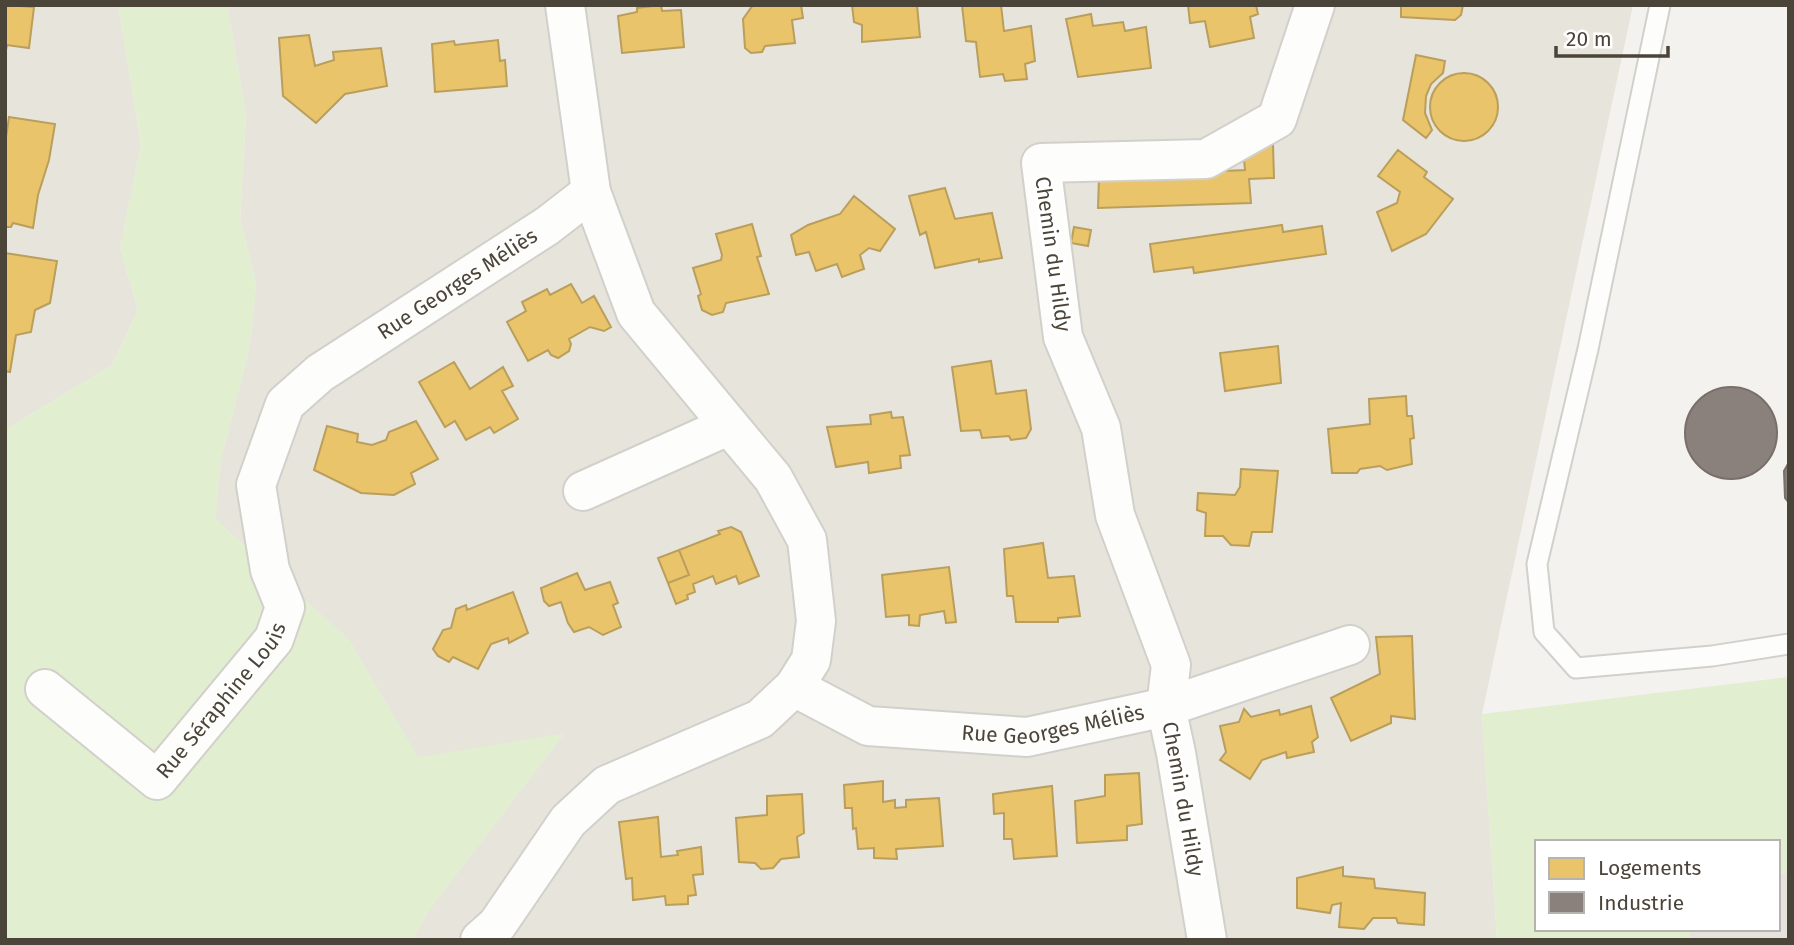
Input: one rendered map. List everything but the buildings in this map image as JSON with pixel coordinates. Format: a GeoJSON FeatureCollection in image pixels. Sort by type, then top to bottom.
{"type":"FeatureCollection","features":[{"type":"Feature","properties":{"kind":"street"},"geometry":{"type":"LineString","coordinates":[[480,940],[496,925],[568,821],[607,785],[760,719],[794,687],[811,660],[816,621],[807,540],[772,478],[636,313],[591,192],[565,5]]}},
{"type":"Feature","properties":{"kind":"street","name":"Chemin du Hildy"},"geometry":{"type":"LineString","coordinates":[[1207,940],[1166,707],[1171,665],[1115,515],[1101,428],[1063,337],[1041,163],[1206,159],[1277,119],[1315,5]]}},
{"type":"Feature","properties":{"kind":"street","name":"Rue Georges Méliès"},"geometry":{"type":"LineString","coordinates":[[320,373],[547,226],[591,192]]}},
{"type":"Feature","properties":{"kind":"street","name":"Rue Séraphine Louis"},"geometry":{"type":"LineString","coordinates":[[45,689],[157,780],[274,639],[285,607],[270,570],[256,485],[285,404],[320,373]]}},
{"type":"Feature","properties":{"kind":"street"},"geometry":{"type":"LineString","coordinates":[[583,491],[728,426]]}},
{"type":"Feature","properties":{"kind":"street","name":"Rue Georges Méliès"},"geometry":{"type":"LineString","coordinates":[[794,687],[868,726],[1027,737],[1166,707],[1350,645]]}},
{"type":"Feature","properties":{"kind":"lane"},"geometry":{"type":"LineString","coordinates":[[1660,5],[1588,349],[1537,564],[1544,632],[1576,668],[1712,656],[1789,644]]}},
{"type":"Feature","properties":{"kind":"shaded area"},"geometry":{"type":"Polygon","coordinates":[[[5,5],[118,5],[141,145],[120,248],[138,310],[112,365],[5,430],[5,5]]]}},
{"type":"Feature","properties":{"kind":"shaded area"},"geometry":{"type":"Polygon","coordinates":[[[227,5],[1633,5],[1482,714],[1497,940],[412,940],[431,907],[564,734],[418,758],[349,640],[215,519],[221,459],[246,362],[256,284],[240,219],[246,115],[227,5]]]}},
{"type":"Feature","properties":{"kind":"shaded area"},"geometry":{"type":"Polygon","coordinates":[[[1789,871],[1789,940],[1690,940],[1690,931],[1780,931],[1780,875],[1789,871]]]}},
{"type":"Feature","properties":{"kind":"green space"},"geometry":{"type":"Polygon","coordinates":[[[118,5],[227,5],[246,115],[240,219],[256,284],[246,362],[221,459],[215,519],[349,640],[418,757],[565,733],[431,907],[412,940],[5,940],[5,430],[112,365],[138,310],[120,248],[141,145],[118,5]]]}},
{"type":"Feature","properties":{"kind":"green space"},"geometry":{"type":"Polygon","coordinates":[[[1789,677],[1789,871],[1780,875],[1780,840],[1535,840],[1535,931],[1690,931],[1690,940],[1497,940],[1482,714],[1789,677]]]}}]}
